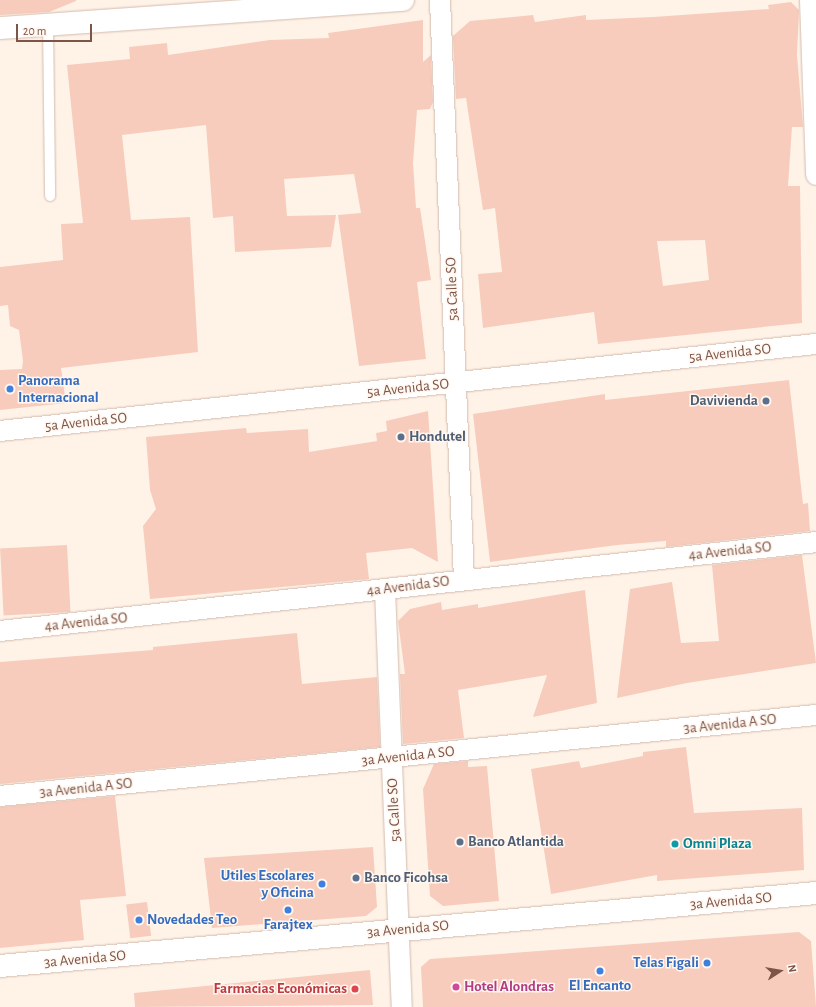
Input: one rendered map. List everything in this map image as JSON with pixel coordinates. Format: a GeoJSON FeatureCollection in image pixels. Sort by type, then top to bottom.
{"type":"FeatureCollection","features":[{"type":"Feature","properties":{"kind":"street"},"geometry":{"type":"LineString","coordinates":[[0,28],[403,0]]}},
{"type":"Feature","properties":{"kind":"street","name":"5a Calle SO"},"geometry":{"type":"LineString","coordinates":[[440,0],[464,579]]}},
{"type":"Feature","properties":{"kind":"street"},"geometry":{"type":"LineString","coordinates":[[810,0],[816,175]]}},
{"type":"Feature","properties":{"kind":"street","name":"5a Avenida SO"},"geometry":{"type":"LineString","coordinates":[[0,431],[816,344]]}},
{"type":"Feature","properties":{"kind":"street","name":"4a Avenida SO"},"geometry":{"type":"LineString","coordinates":[[0,631],[385,590],[464,579],[816,542]]}},
{"type":"Feature","properties":{"kind":"street","name":"5a Calle SO"},"geometry":{"type":"LineString","coordinates":[[385,590],[402,1007]]}},
{"type":"Feature","properties":{"kind":"street","name":"3a Avenida A SO"},"geometry":{"type":"LineString","coordinates":[[0,796],[816,715]]}},
{"type":"Feature","properties":{"kind":"street","name":"3a Avenida SO"},"geometry":{"type":"LineString","coordinates":[[0,966],[816,893]]}},
{"type":"Feature","properties":{"kind":"lane"},"geometry":{"type":"LineString","coordinates":[[48,24],[50,196]]}},
{"type":"Feature","properties":{"kind":"building"},"geometry":{"type":"Polygon","coordinates":[[[0,0],[76,1],[49,12],[0,15],[0,0]]]}},
{"type":"Feature","properties":{"kind":"building"},"geometry":{"type":"Polygon","coordinates":[[[791,2],[799,10],[797,55],[803,127],[792,127],[788,186],[800,186],[802,323],[598,344],[594,312],[483,328],[478,274],[502,272],[495,208],[483,210],[466,98],[456,99],[453,36],[470,21],[533,15],[535,22],[586,15],[586,20],[653,17],[769,9],[768,5],[791,2]],[[705,240],[657,241],[663,286],[709,280],[705,240]]]}},
{"type":"Feature","properties":{"kind":"building"},"geometry":{"type":"Polygon","coordinates":[[[423,20],[423,62],[431,55],[433,102],[430,109],[417,110],[413,163],[416,208],[420,208],[431,280],[417,282],[426,359],[359,366],[338,215],[361,213],[354,174],[284,179],[287,216],[336,215],[331,247],[235,252],[233,216],[213,218],[206,125],[122,135],[131,220],[190,217],[198,352],[61,368],[66,403],[0,410],[0,370],[22,369],[23,361],[19,330],[10,326],[8,305],[0,306],[0,267],[63,260],[61,224],[83,223],[67,65],[130,59],[129,47],[167,43],[168,55],[270,40],[329,38],[328,33],[423,20]]]}},
{"type":"Feature","properties":{"kind":"building"},"geometry":{"type":"Polygon","coordinates":[[[789,380],[803,504],[808,503],[810,531],[666,547],[666,541],[617,545],[490,562],[473,414],[605,394],[605,400],[789,380]]]}},
{"type":"Feature","properties":{"kind":"building"},"geometry":{"type":"Polygon","coordinates":[[[428,411],[438,562],[412,548],[366,553],[369,579],[150,599],[143,526],[156,509],[150,490],[146,437],[246,428],[247,433],[308,429],[309,452],[377,441],[376,433],[387,431],[386,421],[428,411]]]}},
{"type":"Feature","properties":{"kind":"building"},"geometry":{"type":"Polygon","coordinates":[[[67,545],[71,612],[4,615],[0,549],[67,545]]]}},
{"type":"Feature","properties":{"kind":"building"},"geometry":{"type":"Polygon","coordinates":[[[802,555],[816,663],[687,683],[617,698],[630,589],[672,582],[681,643],[719,641],[712,565],[802,555]]]}},
{"type":"Feature","properties":{"kind":"building"},"geometry":{"type":"Polygon","coordinates":[[[585,590],[597,703],[533,717],[547,675],[458,690],[464,738],[403,744],[400,674],[405,674],[398,621],[410,609],[441,602],[442,610],[478,604],[478,608],[585,590]]]}},
{"type":"Feature","properties":{"kind":"building"},"geometry":{"type":"Polygon","coordinates":[[[297,633],[302,684],[377,677],[380,747],[0,784],[0,662],[153,650],[153,647],[297,633]]]}},
{"type":"Feature","properties":{"kind":"building"},"geometry":{"type":"Polygon","coordinates":[[[686,747],[694,813],[802,808],[804,870],[657,881],[657,875],[551,894],[531,769],[579,761],[581,768],[643,756],[643,752],[686,747]]]}},
{"type":"Feature","properties":{"kind":"building","name":"Banco Atlantida"},"geometry":{"type":"Polygon","coordinates":[[[468,761],[468,767],[487,766],[499,901],[443,906],[430,896],[423,789],[434,764],[468,761]]]}},
{"type":"Feature","properties":{"kind":"building"},"geometry":{"type":"Polygon","coordinates":[[[115,796],[126,896],[80,900],[84,940],[0,948],[0,807],[115,796]]]}},
{"type":"Feature","properties":{"kind":"building"},"geometry":{"type":"Polygon","coordinates":[[[373,847],[377,907],[366,916],[212,928],[204,858],[373,847]]]}},
{"type":"Feature","properties":{"kind":"building","name":"Novedades Teo"},"geometry":{"type":"Polygon","coordinates":[[[147,902],[151,936],[130,938],[126,905],[147,902]]]}},
{"type":"Feature","properties":{"kind":"building"},"geometry":{"type":"Polygon","coordinates":[[[799,932],[811,941],[816,1007],[423,1007],[421,967],[430,959],[799,932]]]}},
{"type":"Feature","properties":{"kind":"building"},"geometry":{"type":"Polygon","coordinates":[[[370,970],[373,1005],[135,1007],[134,993],[370,970]]]}},
{"type":"Feature","properties":{"kind":"place","name":"Panorama Internacional"},"geometry":{"type":"Point","coordinates":[10,389]}},
{"type":"Feature","properties":{"kind":"place","name":"Davivienda"},"geometry":{"type":"Point","coordinates":[766,401]}},
{"type":"Feature","properties":{"kind":"place","name":"Hondutel"},"geometry":{"type":"Point","coordinates":[401,437]}},
{"type":"Feature","properties":{"kind":"place","name":"Banco Atlantida"},"geometry":{"type":"Point","coordinates":[460,842]}},
{"type":"Feature","properties":{"kind":"place","name":"Omni Plaza"},"geometry":{"type":"Point","coordinates":[675,844]}},
{"type":"Feature","properties":{"kind":"place","name":"Banco Ficohsa"},"geometry":{"type":"Point","coordinates":[356,878]}},
{"type":"Feature","properties":{"kind":"place","name":"Utiles Escolares y Oficina"},"geometry":{"type":"Point","coordinates":[322,884]}},
{"type":"Feature","properties":{"kind":"place","name":"Farajtex"},"geometry":{"type":"Point","coordinates":[288,910]}},
{"type":"Feature","properties":{"kind":"place","name":"Novedades Teo"},"geometry":{"type":"Point","coordinates":[139,920]}},
{"type":"Feature","properties":{"kind":"place","name":"Telas Figali"},"geometry":{"type":"Point","coordinates":[707,963]}},
{"type":"Feature","properties":{"kind":"place","name":"El Encanto"},"geometry":{"type":"Point","coordinates":[600,971]}},
{"type":"Feature","properties":{"kind":"place","name":"Hotel Alondras"},"geometry":{"type":"Point","coordinates":[456,987]}},
{"type":"Feature","properties":{"kind":"place","name":"Farmacias Económicas"},"geometry":{"type":"Point","coordinates":[355,989]}}]}
